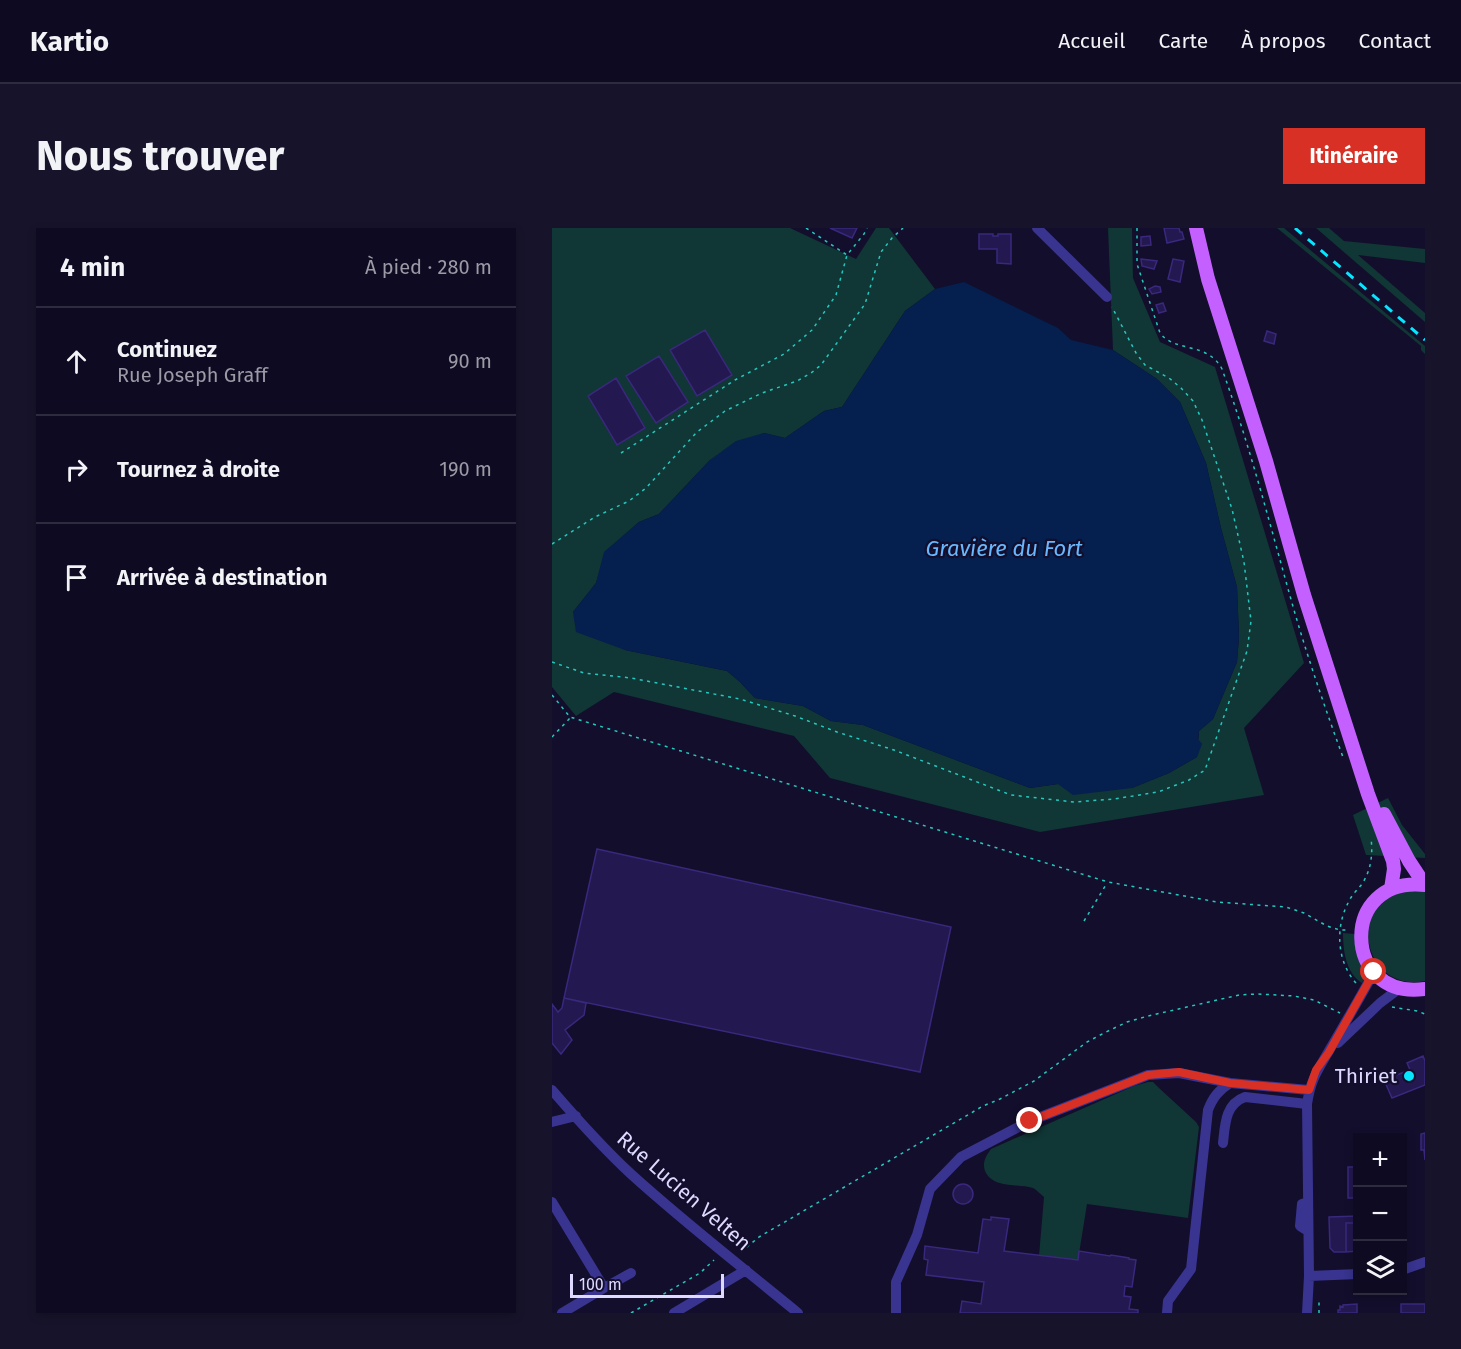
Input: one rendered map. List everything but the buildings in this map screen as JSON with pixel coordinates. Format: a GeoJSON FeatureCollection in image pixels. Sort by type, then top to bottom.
{"type":"FeatureCollection","features":[{"type":"Feature","properties":{"kind":"main road"},"geometry":{"type":"LineString","coordinates":[[1196,228],[1208,279],[1266,461],[1304,595],[1368,794],[1393,861],[1391,889]]}},
{"type":"Feature","properties":{"kind":"main road"},"geometry":{"type":"LineString","coordinates":[[1356,753],[1389,824],[1425,885]]}},
{"type":"Feature","properties":{"kind":"main road"},"geometry":{"type":"LineString","coordinates":[[1425,885],[1402,885],[1382,894],[1368,910],[1361,931],[1363,952],[1374,972],[1386,982],[1400,988],[1425,989]]}},
{"type":"Feature","properties":{"kind":"street"},"geometry":{"type":"LineString","coordinates":[[1037,228],[1107,297]]}},
{"type":"Feature","properties":{"kind":"street"},"geometry":{"type":"LineString","coordinates":[[1307,1313],[1314,1276],[1308,1231],[1307,1104],[1309,1090],[1316,1070],[1329,1052],[1374,972]]}},
{"type":"Feature","properties":{"kind":"street"},"geometry":{"type":"LineString","coordinates":[[1329,1052],[1380,1003],[1400,988]]}},
{"type":"Feature","properties":{"kind":"street"},"geometry":{"type":"LineString","coordinates":[[896,1313],[896,1282],[917,1235],[930,1189],[961,1157],[1030,1121],[1148,1075],[1179,1072],[1230,1083],[1309,1090]]}},
{"type":"Feature","properties":{"kind":"street"},"geometry":{"type":"LineString","coordinates":[[1167,1313],[1168,1301],[1191,1269],[1208,1110],[1219,1090],[1230,1083]]}},
{"type":"Feature","properties":{"kind":"street","name":"Rue Lucien Velten"},"geometry":{"type":"LineString","coordinates":[[552,1090],[631,1173],[798,1313]]}},
{"type":"Feature","properties":{"kind":"street"},"geometry":{"type":"LineString","coordinates":[[1223,1143],[1227,1115],[1238,1099],[1245,1097],[1307,1104]]}},
{"type":"Feature","properties":{"kind":"street"},"geometry":{"type":"LineString","coordinates":[[552,1122],[576,1116]]}},
{"type":"Feature","properties":{"kind":"street"},"geometry":{"type":"LineString","coordinates":[[552,1202],[604,1288]]}},
{"type":"Feature","properties":{"kind":"street"},"geometry":{"type":"LineString","coordinates":[[1407,1268],[1425,1262]]}},
{"type":"Feature","properties":{"kind":"street"},"geometry":{"type":"LineString","coordinates":[[674,1313],[746,1270]]}},
{"type":"Feature","properties":{"kind":"street"},"geometry":{"type":"LineString","coordinates":[[562,1313],[632,1273]]}},
{"type":"Feature","properties":{"kind":"street"},"geometry":{"type":"LineString","coordinates":[[1314,1276],[1353,1274]]}},
{"type":"Feature","properties":{"kind":"path"},"geometry":{"type":"LineString","coordinates":[[806,228],[847,255]]}},
{"type":"Feature","properties":{"kind":"path"},"geometry":{"type":"LineString","coordinates":[[621,453],[735,380],[784,354],[812,330],[836,295],[847,255],[867,228]]}},
{"type":"Feature","properties":{"kind":"path"},"geometry":{"type":"LineString","coordinates":[[552,544],[595,517],[629,501],[646,488],[697,432],[725,411],[762,393],[797,381],[822,365],[865,304],[881,252],[903,228]]}},
{"type":"Feature","properties":{"kind":"path"},"geometry":{"type":"LineString","coordinates":[[1137,228],[1137,264],[1160,333],[1170,341],[1209,354],[1222,369],[1244,433],[1299,627],[1344,762]]}},
{"type":"Feature","properties":{"kind":"path"},"geometry":{"type":"LineString","coordinates":[[552,662],[584,673],[631,678],[740,699],[894,750],[1011,795],[1074,802],[1114,799],[1158,792],[1189,780],[1205,770],[1247,651],[1251,621],[1244,562],[1232,509],[1202,420],[1193,401],[1169,378],[1144,365],[1107,297]]}},
{"type":"Feature","properties":{"kind":"path"},"geometry":{"type":"LineString","coordinates":[[552,695],[570,717],[1108,882],[1217,902],[1286,907],[1340,930]]}},
{"type":"Feature","properties":{"kind":"path"},"geometry":{"type":"LineString","coordinates":[[552,737],[570,717]]}},
{"type":"Feature","properties":{"kind":"path"},"geometry":{"type":"LineString","coordinates":[[1359,987],[1345,965],[1339,941],[1342,916],[1370,868],[1372,848],[1369,831]]}},
{"type":"Feature","properties":{"kind":"path"},"geometry":{"type":"LineString","coordinates":[[1084,921],[1108,882]]}},
{"type":"Feature","properties":{"kind":"path"},"geometry":{"type":"LineString","coordinates":[[739,1255],[744,1248],[759,1237],[983,1106],[1034,1082],[1087,1042],[1127,1022],[1239,995],[1258,994],[1294,996],[1314,1000],[1341,1013]]}},
{"type":"Feature","properties":{"kind":"path"},"geometry":{"type":"LineString","coordinates":[[1389,1006],[1425,1014]]}},
{"type":"Feature","properties":{"kind":"path"},"geometry":{"type":"LineString","coordinates":[[631,1313],[700,1273],[714,1260]]}},
{"type":"Feature","properties":{"kind":"path"},"geometry":{"type":"LineString","coordinates":[[1314,1276],[1319,1313]]}},
{"type":"Feature","properties":{"kind":"green space"},"geometry":{"type":"Polygon","coordinates":[[[552,228],[790,228],[856,259],[876,228],[889,228],[935,289],[905,311],[842,407],[824,411],[785,438],[764,433],[710,460],[659,514],[639,522],[605,552],[596,583],[573,612],[625,650],[727,671],[755,698],[803,706],[831,721],[863,725],[1030,788],[1058,784],[1132,788],[1169,773],[1197,757],[1199,731],[1213,719],[1237,662],[1239,637],[1237,587],[1206,463],[1180,402],[1157,379],[1113,350],[1108,228],[1132,228],[1133,278],[1160,342],[1215,367],[1304,663],[1244,728],[1264,795],[1040,832],[830,778],[794,736],[614,692],[576,716],[552,687],[552,228]]]}},
{"type":"Feature","properties":{"kind":"green space"},"geometry":{"type":"Polygon","coordinates":[[[1277,228],[1284,228],[1425,346],[1425,354],[1421,346],[1277,228]]]}},
{"type":"Feature","properties":{"kind":"green space"},"geometry":{"type":"Polygon","coordinates":[[[1316,228],[1329,228],[1344,241],[1425,249],[1425,263],[1358,255],[1425,313],[1425,322],[1316,228]]]}},
{"type":"Feature","properties":{"kind":"green space"},"geometry":{"type":"Polygon","coordinates":[[[1388,798],[1402,825],[1425,854],[1425,858],[1366,855],[1353,815],[1388,798]]]}},
{"type":"Feature","properties":{"kind":"green space"},"geometry":{"type":"Polygon","coordinates":[[[1411,891],[1425,892],[1425,981],[1406,982],[1390,975],[1378,964],[1370,950],[1368,933],[1372,918],[1381,904],[1397,894],[1411,891]]]}},
{"type":"Feature","properties":{"kind":"green space"},"geometry":{"type":"Polygon","coordinates":[[[1343,933],[1355,934],[1364,972],[1362,983],[1349,968],[1343,933]]]}},
{"type":"Feature","properties":{"kind":"green space"},"geometry":{"type":"Polygon","coordinates":[[[1153,1082],[1199,1127],[1188,1218],[1087,1204],[1078,1260],[1039,1256],[1044,1197],[1033,1188],[999,1183],[989,1177],[984,1168],[984,1162],[991,1149],[1134,1086],[1153,1082]]]}},
{"type":"Feature","properties":{"kind":"water","name":"Gravière du Fort"},"geometry":{"type":"Polygon","coordinates":[[[964,282],[1058,328],[1071,340],[1113,350],[1157,379],[1180,402],[1206,463],[1237,587],[1239,637],[1237,662],[1213,719],[1199,731],[1198,739],[1202,744],[1197,757],[1169,773],[1132,788],[1073,795],[1058,784],[1030,788],[863,725],[831,721],[803,706],[755,698],[727,671],[625,650],[576,632],[573,612],[596,583],[604,552],[639,522],[659,514],[710,460],[736,441],[764,433],[785,438],[824,411],[842,407],[905,311],[935,289],[964,282]]]}},
{"type":"Feature","properties":{"kind":"railway"},"geometry":{"type":"LineString","coordinates":[[1295,228],[1425,340]]}},
{"type":"Feature","properties":{"kind":"place","name":"Thiriet"},"geometry":{"type":"Point","coordinates":[1409,1076]}},
{"type":"Feature","properties":{"kind":"route"},"geometry":{"type":"LineString","coordinates":[[1030,1121],[1148,1075],[1179,1072],[1230,1083],[1309,1090],[1316,1070],[1329,1052],[1374,972]]}}]}
